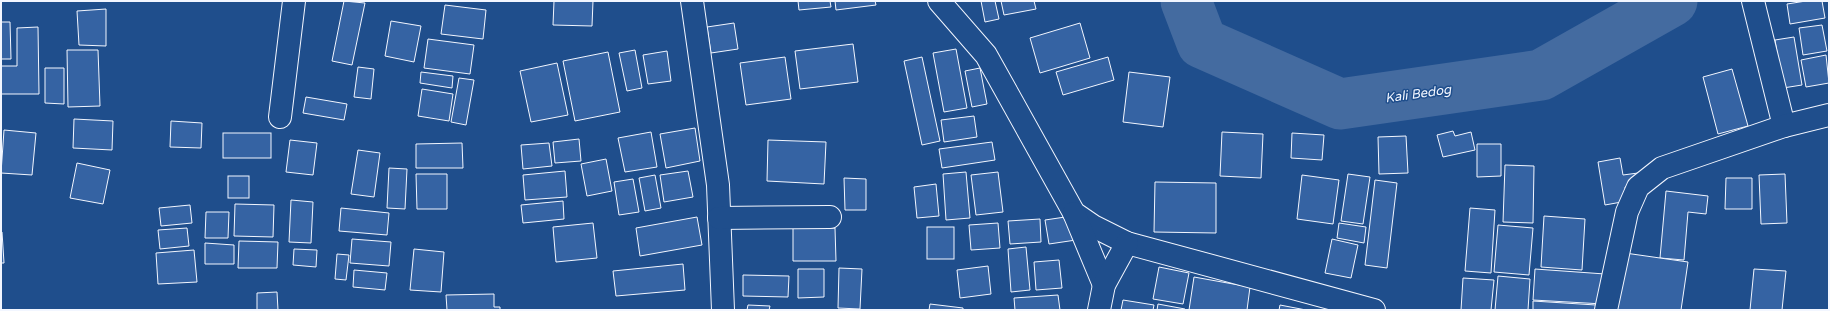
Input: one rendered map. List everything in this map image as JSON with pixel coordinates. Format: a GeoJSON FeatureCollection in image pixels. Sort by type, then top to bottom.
{"type":"FeatureCollection","features":[{"type":"Feature","properties":{"kind":"street"},"geometry":{"type":"LineString","coordinates":[[280,117],[294,1]]}},
{"type":"Feature","properties":{"kind":"street"},"geometry":{"type":"LineString","coordinates":[[692,1],[718,185],[723,310]]}},
{"type":"Feature","properties":{"kind":"street"},"geometry":{"type":"LineString","coordinates":[[939,1],[986,55],[1074,213],[1104,285]]}},
{"type":"Feature","properties":{"kind":"street"},"geometry":{"type":"LineString","coordinates":[[1753,1],[1784,126]]}},
{"type":"Feature","properties":{"kind":"street"},"geometry":{"type":"LineString","coordinates":[[1606,310],[1627,212],[1638,187],[1662,168],[1784,126],[1829,115]]}},
{"type":"Feature","properties":{"kind":"street"},"geometry":{"type":"LineString","coordinates":[[1074,213],[1093,226],[1127,243],[1374,310]]}},
{"type":"Feature","properties":{"kind":"street"},"geometry":{"type":"LineString","coordinates":[[719,218],[830,217]]}},
{"type":"Feature","properties":{"kind":"street"},"geometry":{"type":"LineString","coordinates":[[1099,310],[1104,285],[1127,243]]}},
{"type":"Feature","properties":{"kind":"building"},"geometry":{"type":"Polygon","coordinates":[[[344,1],[365,3],[352,65],[332,61],[344,1]]]}},
{"type":"Feature","properties":{"kind":"building"},"geometry":{"type":"Polygon","coordinates":[[[554,1],[593,1],[592,26],[553,25],[554,1]]]}},
{"type":"Feature","properties":{"kind":"building"},"geometry":{"type":"Polygon","coordinates":[[[798,1],[830,1],[831,7],[799,10],[798,1]]]}},
{"type":"Feature","properties":{"kind":"building"},"geometry":{"type":"Polygon","coordinates":[[[835,1],[875,1],[876,5],[836,10],[835,1]]]}},
{"type":"Feature","properties":{"kind":"building"},"geometry":{"type":"Polygon","coordinates":[[[981,1],[995,1],[999,19],[985,22],[981,1]]]}},
{"type":"Feature","properties":{"kind":"building"},"geometry":{"type":"Polygon","coordinates":[[[1001,1],[1034,1],[1036,9],[1004,15],[1001,1]]]}},
{"type":"Feature","properties":{"kind":"building"},"geometry":{"type":"Polygon","coordinates":[[[1806,1],[1822,1],[1825,18],[1790,24],[1787,4],[1806,1]]]}},
{"type":"Feature","properties":{"kind":"building"},"geometry":{"type":"Polygon","coordinates":[[[445,5],[486,10],[483,39],[441,34],[445,5]]]}},
{"type":"Feature","properties":{"kind":"building"},"geometry":{"type":"Polygon","coordinates":[[[106,9],[106,46],[79,45],[77,11],[106,9]]]}},
{"type":"Feature","properties":{"kind":"building"},"geometry":{"type":"Polygon","coordinates":[[[391,21],[421,26],[414,62],[385,56],[391,21]]]}},
{"type":"Feature","properties":{"kind":"building"},"geometry":{"type":"Polygon","coordinates":[[[1,22],[10,22],[11,59],[1,59],[1,22]]]}},
{"type":"Feature","properties":{"kind":"building"},"geometry":{"type":"Polygon","coordinates":[[[734,23],[738,49],[711,53],[707,27],[734,23]]]}},
{"type":"Feature","properties":{"kind":"building"},"geometry":{"type":"Polygon","coordinates":[[[1080,23],[1090,58],[1040,73],[1030,38],[1080,23]]]}},
{"type":"Feature","properties":{"kind":"building"},"geometry":{"type":"Polygon","coordinates":[[[1822,25],[1827,51],[1803,55],[1799,28],[1822,25]]]}},
{"type":"Feature","properties":{"kind":"building"},"geometry":{"type":"Polygon","coordinates":[[[38,27],[39,94],[1,94],[1,66],[17,66],[17,28],[38,27]]]}},
{"type":"Feature","properties":{"kind":"building"},"geometry":{"type":"Polygon","coordinates":[[[1794,37],[1802,85],[1783,88],[1775,40],[1794,37]]]}},
{"type":"Feature","properties":{"kind":"building"},"geometry":{"type":"Polygon","coordinates":[[[428,39],[474,45],[470,74],[424,68],[428,39]]]}},
{"type":"Feature","properties":{"kind":"building"},"geometry":{"type":"Polygon","coordinates":[[[853,44],[858,82],[800,89],[795,51],[853,44]]]}},
{"type":"Feature","properties":{"kind":"building"},"geometry":{"type":"Polygon","coordinates":[[[956,49],[967,108],[944,112],[933,53],[956,49]]]}},
{"type":"Feature","properties":{"kind":"building"},"geometry":{"type":"Polygon","coordinates":[[[67,50],[98,50],[100,106],[68,107],[67,50]]]}},
{"type":"Feature","properties":{"kind":"building"},"geometry":{"type":"Polygon","coordinates":[[[635,50],[642,88],[627,91],[619,53],[635,50]]]}},
{"type":"Feature","properties":{"kind":"building"},"geometry":{"type":"Polygon","coordinates":[[[667,51],[671,81],[648,84],[643,55],[667,51]]]}},
{"type":"Feature","properties":{"kind":"building"},"geometry":{"type":"Polygon","coordinates":[[[608,52],[620,112],[575,121],[563,61],[608,52]]]}},
{"type":"Feature","properties":{"kind":"building"},"geometry":{"type":"Polygon","coordinates":[[[1826,55],[1829,83],[1806,87],[1801,60],[1826,55]]]}},
{"type":"Feature","properties":{"kind":"building"},"geometry":{"type":"Polygon","coordinates":[[[785,57],[791,99],[746,105],[740,63],[785,57]]]}},
{"type":"Feature","properties":{"kind":"building"},"geometry":{"type":"Polygon","coordinates":[[[922,57],[940,141],[922,145],[904,61],[922,57]]]}},
{"type":"Feature","properties":{"kind":"building"},"geometry":{"type":"Polygon","coordinates":[[[1108,57],[1114,80],[1063,95],[1056,72],[1108,57]]]}},
{"type":"Feature","properties":{"kind":"building"},"geometry":{"type":"Polygon","coordinates":[[[557,63],[568,115],[531,122],[520,71],[557,63]]]}},
{"type":"Feature","properties":{"kind":"building"},"geometry":{"type":"Polygon","coordinates":[[[358,67],[374,69],[371,99],[354,97],[358,67]]]}},
{"type":"Feature","properties":{"kind":"building"},"geometry":{"type":"Polygon","coordinates":[[[45,68],[64,68],[64,104],[45,103],[45,68]]]}},
{"type":"Feature","properties":{"kind":"building"},"geometry":{"type":"Polygon","coordinates":[[[980,68],[987,104],[972,107],[965,71],[980,68]]]}},
{"type":"Feature","properties":{"kind":"building"},"geometry":{"type":"Polygon","coordinates":[[[1732,69],[1748,126],[1718,134],[1703,77],[1732,69]]]}},
{"type":"Feature","properties":{"kind":"building"},"geometry":{"type":"Polygon","coordinates":[[[421,72],[453,76],[452,88],[420,83],[421,72]]]}},
{"type":"Feature","properties":{"kind":"building"},"geometry":{"type":"Polygon","coordinates":[[[1129,72],[1170,77],[1163,127],[1123,122],[1129,72]]]}},
{"type":"Feature","properties":{"kind":"building"},"geometry":{"type":"Polygon","coordinates":[[[459,78],[474,80],[466,125],[451,122],[459,78]]]}},
{"type":"Feature","properties":{"kind":"building"},"geometry":{"type":"Polygon","coordinates":[[[422,89],[453,94],[449,121],[418,116],[422,89]]]}},
{"type":"Feature","properties":{"kind":"building"},"geometry":{"type":"Polygon","coordinates":[[[306,97],[347,104],[344,120],[303,113],[306,97]]]}},
{"type":"Feature","properties":{"kind":"building"},"geometry":{"type":"Polygon","coordinates":[[[974,116],[977,137],[944,142],[941,120],[974,116]]]}},
{"type":"Feature","properties":{"kind":"building"},"geometry":{"type":"Polygon","coordinates":[[[74,119],[113,121],[112,150],[73,148],[74,119]]]}},
{"type":"Feature","properties":{"kind":"building"},"geometry":{"type":"Polygon","coordinates":[[[171,121],[202,123],[201,148],[170,147],[171,121]]]}},
{"type":"Feature","properties":{"kind":"building"},"geometry":{"type":"Polygon","coordinates":[[[695,128],[700,161],[666,168],[660,134],[695,128]]]}},
{"type":"Feature","properties":{"kind":"building"},"geometry":{"type":"Polygon","coordinates":[[[4,130],[36,133],[32,175],[1,173],[4,130]]]}},
{"type":"Feature","properties":{"kind":"building"},"geometry":{"type":"Polygon","coordinates":[[[1453,131],[1455,136],[1471,132],[1475,150],[1443,157],[1437,135],[1453,131]]]}},
{"type":"Feature","properties":{"kind":"building"},"geometry":{"type":"Polygon","coordinates":[[[651,132],[657,167],[625,172],[618,138],[651,132]]]}},
{"type":"Feature","properties":{"kind":"building"},"geometry":{"type":"Polygon","coordinates":[[[1222,132],[1263,134],[1261,178],[1220,176],[1222,132]]]}},
{"type":"Feature","properties":{"kind":"building"},"geometry":{"type":"Polygon","coordinates":[[[223,133],[271,133],[271,158],[223,158],[223,133]]]}},
{"type":"Feature","properties":{"kind":"building"},"geometry":{"type":"Polygon","coordinates":[[[1292,133],[1324,135],[1322,160],[1291,158],[1292,133]]]}},
{"type":"Feature","properties":{"kind":"building"},"geometry":{"type":"Polygon","coordinates":[[[1406,136],[1408,173],[1379,174],[1378,137],[1406,136]]]}},
{"type":"Feature","properties":{"kind":"building"},"geometry":{"type":"Polygon","coordinates":[[[579,139],[581,161],[555,163],[553,142],[579,139]]]}},
{"type":"Feature","properties":{"kind":"building"},"geometry":{"type":"Polygon","coordinates":[[[290,140],[317,143],[313,175],[286,172],[290,140]]]}},
{"type":"Feature","properties":{"kind":"building"},"geometry":{"type":"Polygon","coordinates":[[[768,140],[826,142],[824,184],[767,181],[768,140]]]}},
{"type":"Feature","properties":{"kind":"building"},"geometry":{"type":"Polygon","coordinates":[[[992,142],[995,160],[942,168],[939,149],[992,142]]]}},
{"type":"Feature","properties":{"kind":"building"},"geometry":{"type":"Polygon","coordinates":[[[462,143],[463,168],[416,168],[416,144],[462,143]]]}},
{"type":"Feature","properties":{"kind":"building"},"geometry":{"type":"Polygon","coordinates":[[[549,143],[552,166],[523,169],[521,145],[549,143]]]}},
{"type":"Feature","properties":{"kind":"building"},"geometry":{"type":"Polygon","coordinates":[[[1477,144],[1501,144],[1501,176],[1477,177],[1477,144]]]}},
{"type":"Feature","properties":{"kind":"building"},"geometry":{"type":"Polygon","coordinates":[[[358,150],[380,153],[374,197],[351,194],[358,150]]]}},
{"type":"Feature","properties":{"kind":"building"},"geometry":{"type":"Polygon","coordinates":[[[1620,158],[1623,175],[1638,173],[1640,185],[1625,187],[1627,201],[1605,205],[1598,162],[1620,158]]]}},
{"type":"Feature","properties":{"kind":"building"},"geometry":{"type":"Polygon","coordinates":[[[606,159],[612,191],[587,196],[581,164],[606,159]]]}},
{"type":"Feature","properties":{"kind":"building"},"geometry":{"type":"Polygon","coordinates":[[[77,163],[110,170],[103,204],[70,198],[77,163]]]}},
{"type":"Feature","properties":{"kind":"building"},"geometry":{"type":"Polygon","coordinates":[[[1505,165],[1534,166],[1533,223],[1503,222],[1505,165]]]}},
{"type":"Feature","properties":{"kind":"building"},"geometry":{"type":"Polygon","coordinates":[[[389,168],[407,169],[405,209],[387,208],[389,168]]]}},
{"type":"Feature","properties":{"kind":"building"},"geometry":{"type":"Polygon","coordinates":[[[565,171],[567,197],[525,200],[523,175],[565,171]]]}},
{"type":"Feature","properties":{"kind":"building"},"geometry":{"type":"Polygon","coordinates":[[[688,171],[693,197],[664,202],[660,175],[688,171]]]}},
{"type":"Feature","properties":{"kind":"building"},"geometry":{"type":"Polygon","coordinates":[[[966,172],[970,218],[946,220],[943,174],[966,172]]]}},
{"type":"Feature","properties":{"kind":"building"},"geometry":{"type":"Polygon","coordinates":[[[998,172],[1003,212],[976,215],[971,175],[998,172]]]}},
{"type":"Feature","properties":{"kind":"building"},"geometry":{"type":"Polygon","coordinates":[[[416,174],[447,174],[447,209],[417,209],[416,174]]]}},
{"type":"Feature","properties":{"kind":"building"},"geometry":{"type":"Polygon","coordinates":[[[1348,174],[1370,177],[1363,224],[1341,221],[1348,174]]]}},
{"type":"Feature","properties":{"kind":"building"},"geometry":{"type":"Polygon","coordinates":[[[1785,174],[1787,223],[1761,224],[1759,175],[1785,174]]]}},
{"type":"Feature","properties":{"kind":"building"},"geometry":{"type":"Polygon","coordinates":[[[655,175],[661,208],[645,211],[639,178],[655,175]]]}},
{"type":"Feature","properties":{"kind":"building"},"geometry":{"type":"Polygon","coordinates":[[[1302,175],[1339,180],[1333,224],[1297,219],[1302,175]]]}},
{"type":"Feature","properties":{"kind":"building"},"geometry":{"type":"Polygon","coordinates":[[[228,176],[249,176],[249,198],[228,198],[228,176]]]}},
{"type":"Feature","properties":{"kind":"building"},"geometry":{"type":"Polygon","coordinates":[[[844,178],[866,179],[866,210],[845,210],[844,178]]]}},
{"type":"Feature","properties":{"kind":"building"},"geometry":{"type":"Polygon","coordinates":[[[1726,178],[1752,178],[1752,209],[1725,209],[1726,178]]]}},
{"type":"Feature","properties":{"kind":"building"},"geometry":{"type":"Polygon","coordinates":[[[633,179],[639,212],[619,215],[614,182],[633,179]]]}},
{"type":"Feature","properties":{"kind":"building"},"geometry":{"type":"Polygon","coordinates":[[[1375,180],[1397,183],[1387,268],[1365,265],[1375,180]]]}},
{"type":"Feature","properties":{"kind":"building"},"geometry":{"type":"Polygon","coordinates":[[[1155,182],[1216,183],[1216,233],[1154,232],[1155,182]]]}},
{"type":"Feature","properties":{"kind":"building"},"geometry":{"type":"Polygon","coordinates":[[[936,184],[939,216],[917,218],[914,187],[936,184]]]}},
{"type":"Feature","properties":{"kind":"building"},"geometry":{"type":"Polygon","coordinates":[[[1666,191],[1708,196],[1706,214],[1688,212],[1684,260],[1660,258],[1666,191]]]}},
{"type":"Feature","properties":{"kind":"building"},"geometry":{"type":"Polygon","coordinates":[[[291,200],[313,202],[311,243],[289,242],[291,200]]]}},
{"type":"Feature","properties":{"kind":"building"},"geometry":{"type":"Polygon","coordinates":[[[563,201],[564,219],[523,223],[521,205],[563,201]]]}},
{"type":"Feature","properties":{"kind":"building"},"geometry":{"type":"Polygon","coordinates":[[[235,204],[274,205],[273,237],[234,236],[235,204]]]}},
{"type":"Feature","properties":{"kind":"building"},"geometry":{"type":"Polygon","coordinates":[[[190,205],[192,223],[161,226],[159,208],[190,205]]]}},
{"type":"Feature","properties":{"kind":"building"},"geometry":{"type":"Polygon","coordinates":[[[341,208],[389,213],[387,235],[339,231],[341,208]]]}},
{"type":"Feature","properties":{"kind":"building"},"geometry":{"type":"Polygon","coordinates":[[[1470,208],[1495,210],[1491,273],[1465,271],[1470,208]]]}},
{"type":"Feature","properties":{"kind":"building"},"geometry":{"type":"Polygon","coordinates":[[[206,212],[229,212],[228,238],[205,238],[206,212]]]}},
{"type":"Feature","properties":{"kind":"building"},"geometry":{"type":"Polygon","coordinates":[[[1072,216],[1076,240],[1049,244],[1045,220],[1072,216]]]}},
{"type":"Feature","properties":{"kind":"building"},"geometry":{"type":"Polygon","coordinates":[[[1544,216],[1585,219],[1582,270],[1541,267],[1544,216]]]}},
{"type":"Feature","properties":{"kind":"building"},"geometry":{"type":"Polygon","coordinates":[[[697,217],[702,245],[640,256],[636,228],[697,217]]]}},
{"type":"Feature","properties":{"kind":"building"},"geometry":{"type":"Polygon","coordinates":[[[1040,219],[1041,242],[1010,244],[1008,221],[1040,219]]]}},
{"type":"Feature","properties":{"kind":"building"},"geometry":{"type":"Polygon","coordinates":[[[593,223],[597,258],[556,262],[553,227],[593,223]]]}},
{"type":"Feature","properties":{"kind":"building"},"geometry":{"type":"Polygon","coordinates":[[[998,223],[1000,248],[971,250],[969,225],[998,223]]]}},
{"type":"Feature","properties":{"kind":"building"},"geometry":{"type":"Polygon","coordinates":[[[1339,223],[1366,227],[1364,243],[1337,238],[1339,223]]]}},
{"type":"Feature","properties":{"kind":"building"},"geometry":{"type":"Polygon","coordinates":[[[1498,225],[1533,228],[1529,275],[1494,272],[1498,225]]]}},
{"type":"Feature","properties":{"kind":"building"},"geometry":{"type":"Polygon","coordinates":[[[927,227],[954,227],[954,259],[927,259],[927,227]]]}},
{"type":"Feature","properties":{"kind":"building"},"geometry":{"type":"Polygon","coordinates":[[[187,228],[189,246],[160,249],[158,230],[187,228]]]}},
{"type":"Feature","properties":{"kind":"building"},"geometry":{"type":"Polygon","coordinates":[[[793,228],[835,228],[836,261],[793,261],[793,228]]]}},
{"type":"Feature","properties":{"kind":"building"},"geometry":{"type":"Polygon","coordinates":[[[2,232],[4,263],[1,263],[2,232]]]}},
{"type":"Feature","properties":{"kind":"building"},"geometry":{"type":"Polygon","coordinates":[[[352,239],[391,242],[389,266],[350,263],[352,239]]]}},
{"type":"Feature","properties":{"kind":"building"},"geometry":{"type":"Polygon","coordinates":[[[1332,239],[1358,245],[1351,278],[1325,273],[1332,239]]]}},
{"type":"Feature","properties":{"kind":"building"},"geometry":{"type":"Polygon","coordinates":[[[239,241],[278,242],[277,268],[238,268],[239,241]]]}},
{"type":"Feature","properties":{"kind":"building"},"geometry":{"type":"Polygon","coordinates":[[[205,243],[234,245],[234,264],[205,264],[205,243]]]}},
{"type":"Feature","properties":{"kind":"building"},"geometry":{"type":"Polygon","coordinates":[[[1026,247],[1030,290],[1011,292],[1008,249],[1026,247]]]}},
{"type":"Feature","properties":{"kind":"building"},"geometry":{"type":"Polygon","coordinates":[[[294,249],[317,250],[316,267],[293,265],[294,249]]]}},
{"type":"Feature","properties":{"kind":"building"},"geometry":{"type":"Polygon","coordinates":[[[414,249],[444,252],[441,292],[410,290],[414,249]]]}},
{"type":"Feature","properties":{"kind":"building"},"geometry":{"type":"Polygon","coordinates":[[[194,250],[197,282],[158,284],[156,253],[194,250]]]}},
{"type":"Feature","properties":{"kind":"building"},"geometry":{"type":"Polygon","coordinates":[[[1625,253],[1688,262],[1681,310],[1617,310],[1625,253]]]}},
{"type":"Feature","properties":{"kind":"building"},"geometry":{"type":"Polygon","coordinates":[[[337,254],[349,255],[346,280],[335,279],[337,254]]]}},
{"type":"Feature","properties":{"kind":"building"},"geometry":{"type":"Polygon","coordinates":[[[1059,260],[1062,288],[1036,290],[1034,262],[1059,260]]]}},
{"type":"Feature","properties":{"kind":"building"},"geometry":{"type":"Polygon","coordinates":[[[683,264],[685,290],[616,296],[613,271],[683,264]]]}},
{"type":"Feature","properties":{"kind":"building"},"geometry":{"type":"Polygon","coordinates":[[[988,266],[991,294],[960,298],[957,270],[988,266]]]}},
{"type":"Feature","properties":{"kind":"building"},"geometry":{"type":"Polygon","coordinates":[[[1159,267],[1189,273],[1183,304],[1153,299],[1159,267]]]}},
{"type":"Feature","properties":{"kind":"building"},"geometry":{"type":"Polygon","coordinates":[[[839,268],[862,269],[860,309],[838,308],[839,268]]]}},
{"type":"Feature","properties":{"kind":"building"},"geometry":{"type":"Polygon","coordinates":[[[798,269],[824,269],[824,297],[798,298],[798,269]]]}},
{"type":"Feature","properties":{"kind":"building"},"geometry":{"type":"Polygon","coordinates":[[[1535,269],[1605,274],[1603,304],[1533,300],[1535,269]]]}},
{"type":"Feature","properties":{"kind":"building"},"geometry":{"type":"Polygon","coordinates":[[[1754,269],[1786,271],[1782,310],[1750,310],[1754,269]]]}},
{"type":"Feature","properties":{"kind":"building"},"geometry":{"type":"Polygon","coordinates":[[[354,270],[387,273],[385,290],[353,287],[354,270]]]}},
{"type":"Feature","properties":{"kind":"building"},"geometry":{"type":"Polygon","coordinates":[[[743,275],[789,276],[788,297],[743,296],[743,275]]]}},
{"type":"Feature","properties":{"kind":"building"},"geometry":{"type":"Polygon","coordinates":[[[1498,276],[1530,279],[1528,310],[1495,310],[1498,276]]]}},
{"type":"Feature","properties":{"kind":"building"},"geometry":{"type":"Polygon","coordinates":[[[1194,277],[1250,287],[1247,310],[1189,310],[1194,277]]]}},
{"type":"Feature","properties":{"kind":"building"},"geometry":{"type":"Polygon","coordinates":[[[1463,278],[1494,280],[1491,310],[1461,310],[1463,278]]]}},
{"type":"Feature","properties":{"kind":"building"},"geometry":{"type":"Polygon","coordinates":[[[277,292],[278,310],[257,310],[257,293],[277,292]]]}},
{"type":"Feature","properties":{"kind":"building"},"geometry":{"type":"Polygon","coordinates":[[[494,294],[494,307],[500,307],[500,310],[447,310],[446,295],[494,294]]]}},
{"type":"Feature","properties":{"kind":"building"},"geometry":{"type":"Polygon","coordinates":[[[1058,295],[1060,310],[1015,310],[1014,298],[1058,295]]]}},
{"type":"Feature","properties":{"kind":"building"},"geometry":{"type":"Polygon","coordinates":[[[1123,300],[1154,305],[1153,310],[1121,310],[1123,300]]]}},
{"type":"Feature","properties":{"kind":"building"},"geometry":{"type":"Polygon","coordinates":[[[1533,301],[1596,305],[1596,310],[1533,310],[1533,301]]]}},
{"type":"Feature","properties":{"kind":"building"},"geometry":{"type":"Polygon","coordinates":[[[930,304],[963,308],[963,310],[929,310],[930,304]]]}},
{"type":"Feature","properties":{"kind":"building"},"geometry":{"type":"Polygon","coordinates":[[[1158,304],[1185,309],[1157,310],[1158,304]]]}},
{"type":"Feature","properties":{"kind":"building"},"geometry":{"type":"Polygon","coordinates":[[[748,305],[770,306],[769,310],[747,310],[748,305]]]}},
{"type":"Feature","properties":{"kind":"building"},"geometry":{"type":"Polygon","coordinates":[[[1280,305],[1306,310],[1279,310],[1280,305]]]}},
{"type":"Feature","properties":{"kind":"waterway","name":"Kali Bedog"},"geometry":{"type":"LineString","coordinates":[[1186,1],[1202,43],[1340,104],[1541,75],[1672,1]]}}]}
